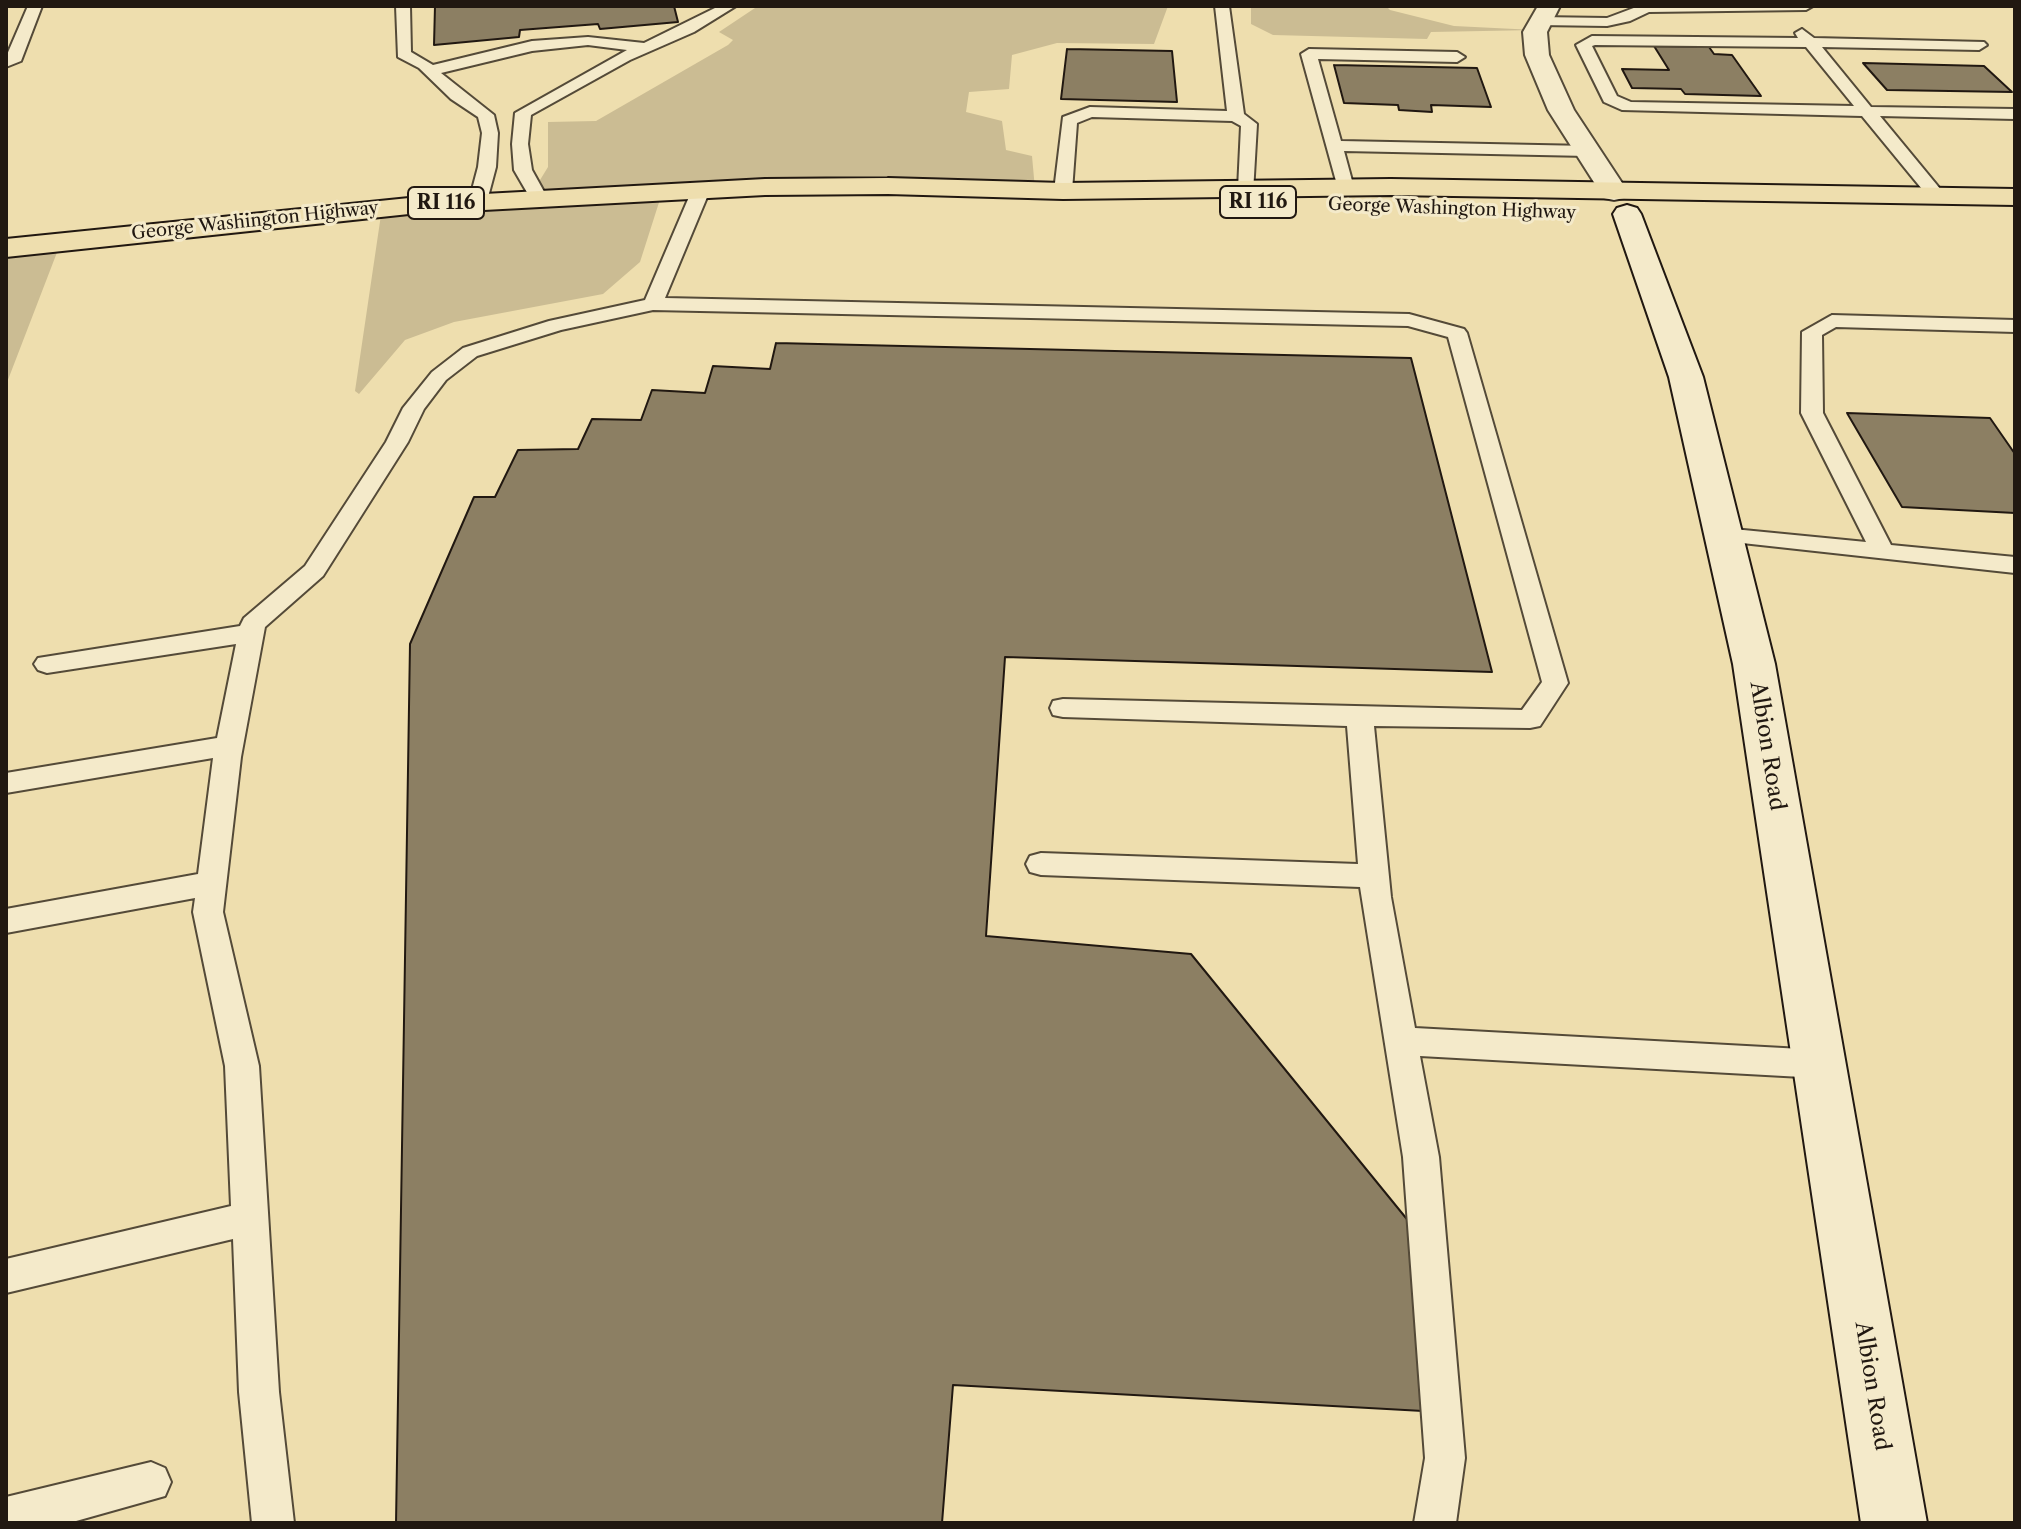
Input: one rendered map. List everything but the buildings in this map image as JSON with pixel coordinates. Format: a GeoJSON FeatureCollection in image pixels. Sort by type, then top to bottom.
{"type":"FeatureCollection","features":[{"type":"Feature","properties":{"kind":"main road","name":"Albion Road"},"geometry":{"type":"LineString","coordinates":[[1544,14],[1535,42],[1537,55],[1561,110],[1621,203],[1686,377],[1754,664],[1894,1523]]}},
{"type":"Feature","properties":{"kind":"main road","name":"George Washington Highway"},"geometry":{"type":"LineString","coordinates":[[6,248],[261,219],[478,201],[701,190],[888,186],[1063,191],[1345,188],[1621,203],[1857,222]]}},
{"type":"Feature","properties":{"kind":"main road","name":"George Washington Highway"},"geometry":{"type":"LineString","coordinates":[[888,186],[1368,207],[2015,197]]}},
{"type":"Feature","properties":{"kind":"lane"},"geometry":{"type":"LineString","coordinates":[[6,62],[13,61],[35,6]]}},
{"type":"Feature","properties":{"kind":"lane"},"geometry":{"type":"LineString","coordinates":[[403,6],[403,54],[486,115],[490,133],[487,167],[478,201]]}},
{"type":"Feature","properties":{"kind":"lane"},"geometry":{"type":"LineString","coordinates":[[538,197],[523,170],[520,144],[523,113],[729,6]]}},
{"type":"Feature","properties":{"kind":"lane"},"geometry":{"type":"LineString","coordinates":[[1222,6],[1236,116]]}},
{"type":"Feature","properties":{"kind":"lane"},"geometry":{"type":"LineString","coordinates":[[1544,14],[1607,22],[1625,18],[1646,7],[1806,6]]}},
{"type":"Feature","properties":{"kind":"lane"},"geometry":{"type":"LineString","coordinates":[[1780,7],[1937,196]]}},
{"type":"Feature","properties":{"kind":"lane"},"geometry":{"type":"LineString","coordinates":[[1979,45],[1592,40],[1584,45],[1610,99],[1628,107],[2015,114]]}},
{"type":"Feature","properties":{"kind":"lane"},"geometry":{"type":"LineString","coordinates":[[430,71],[532,46],[588,41],[646,48]]}},
{"type":"Feature","properties":{"kind":"lane"},"geometry":{"type":"LineString","coordinates":[[1345,188],[1309,54],[1457,57]]}},
{"type":"Feature","properties":{"kind":"lane"},"geometry":{"type":"LineString","coordinates":[[1063,191],[1069,120],[1090,112],[1236,116],[1249,124],[1247,189]]}},
{"type":"Feature","properties":{"kind":"lane"},"geometry":{"type":"LineString","coordinates":[[1334,146],[1588,151]]}},
{"type":"Feature","properties":{"kind":"lane"},"geometry":{"type":"LineString","coordinates":[[653,304],[701,190]]}},
{"type":"Feature","properties":{"kind":"lane"},"geometry":{"type":"LineString","coordinates":[[273,1523],[259,1392],[242,1066],[208,912],[230,745],[253,624],[314,571],[397,442],[414,408],[439,376],[470,352],[556,325],[653,304],[1409,320],[1457,333],[1555,683],[1530,719],[1063,708]]}},
{"type":"Feature","properties":{"kind":"lane"},"geometry":{"type":"LineString","coordinates":[[1882,551],[1812,413],[1812,332],[1832,321],[2015,326]]}},
{"type":"Feature","properties":{"kind":"lane"},"geometry":{"type":"LineString","coordinates":[[1723,535],[2015,565]]}},
{"type":"Feature","properties":{"kind":"lane"},"geometry":{"type":"LineString","coordinates":[[47,664],[251,633]]}},
{"type":"Feature","properties":{"kind":"lane"},"geometry":{"type":"LineString","coordinates":[[1360,717],[1374,876],[1421,1157],[1445,1458],[1435,1523]]}},
{"type":"Feature","properties":{"kind":"lane"},"geometry":{"type":"LineString","coordinates":[[6,783],[230,745]]}},
{"type":"Feature","properties":{"kind":"lane"},"geometry":{"type":"LineString","coordinates":[[1041,864],[1374,876]]}},
{"type":"Feature","properties":{"kind":"lane"},"geometry":{"type":"LineString","coordinates":[[6,921],[212,883]]}},
{"type":"Feature","properties":{"kind":"lane"},"geometry":{"type":"LineString","coordinates":[[1401,1041],[1820,1064]]}},
{"type":"Feature","properties":{"kind":"lane"},"geometry":{"type":"LineString","coordinates":[[6,1276],[250,1218]]}},
{"type":"Feature","properties":{"kind":"lane"},"geometry":{"type":"LineString","coordinates":[[6,1518],[49,1515],[151,1482]]}},
{"type":"Feature","properties":{"kind":"shaded area"},"geometry":{"type":"Polygon","coordinates":[[[758,6],[1168,6],[1154,44],[1057,43],[1012,55],[1009,89],[969,92],[966,112],[1002,121],[1006,150],[1032,156],[1035,189],[662,193],[640,262],[603,294],[454,322],[405,340],[359,394],[355,391],[382,208],[529,198],[548,167],[548,122],[596,121],[728,45],[733,40],[719,32],[758,6]]]}},
{"type":"Feature","properties":{"kind":"shaded area"},"geometry":{"type":"Polygon","coordinates":[[[1251,6],[1386,6],[1390,10],[1454,26],[1535,30],[1431,32],[1427,39],[1273,35],[1251,24],[1251,6]]]}},
{"type":"Feature","properties":{"kind":"shaded area"},"geometry":{"type":"Polygon","coordinates":[[[61,242],[6,385],[6,246],[61,242]]]}}]}
